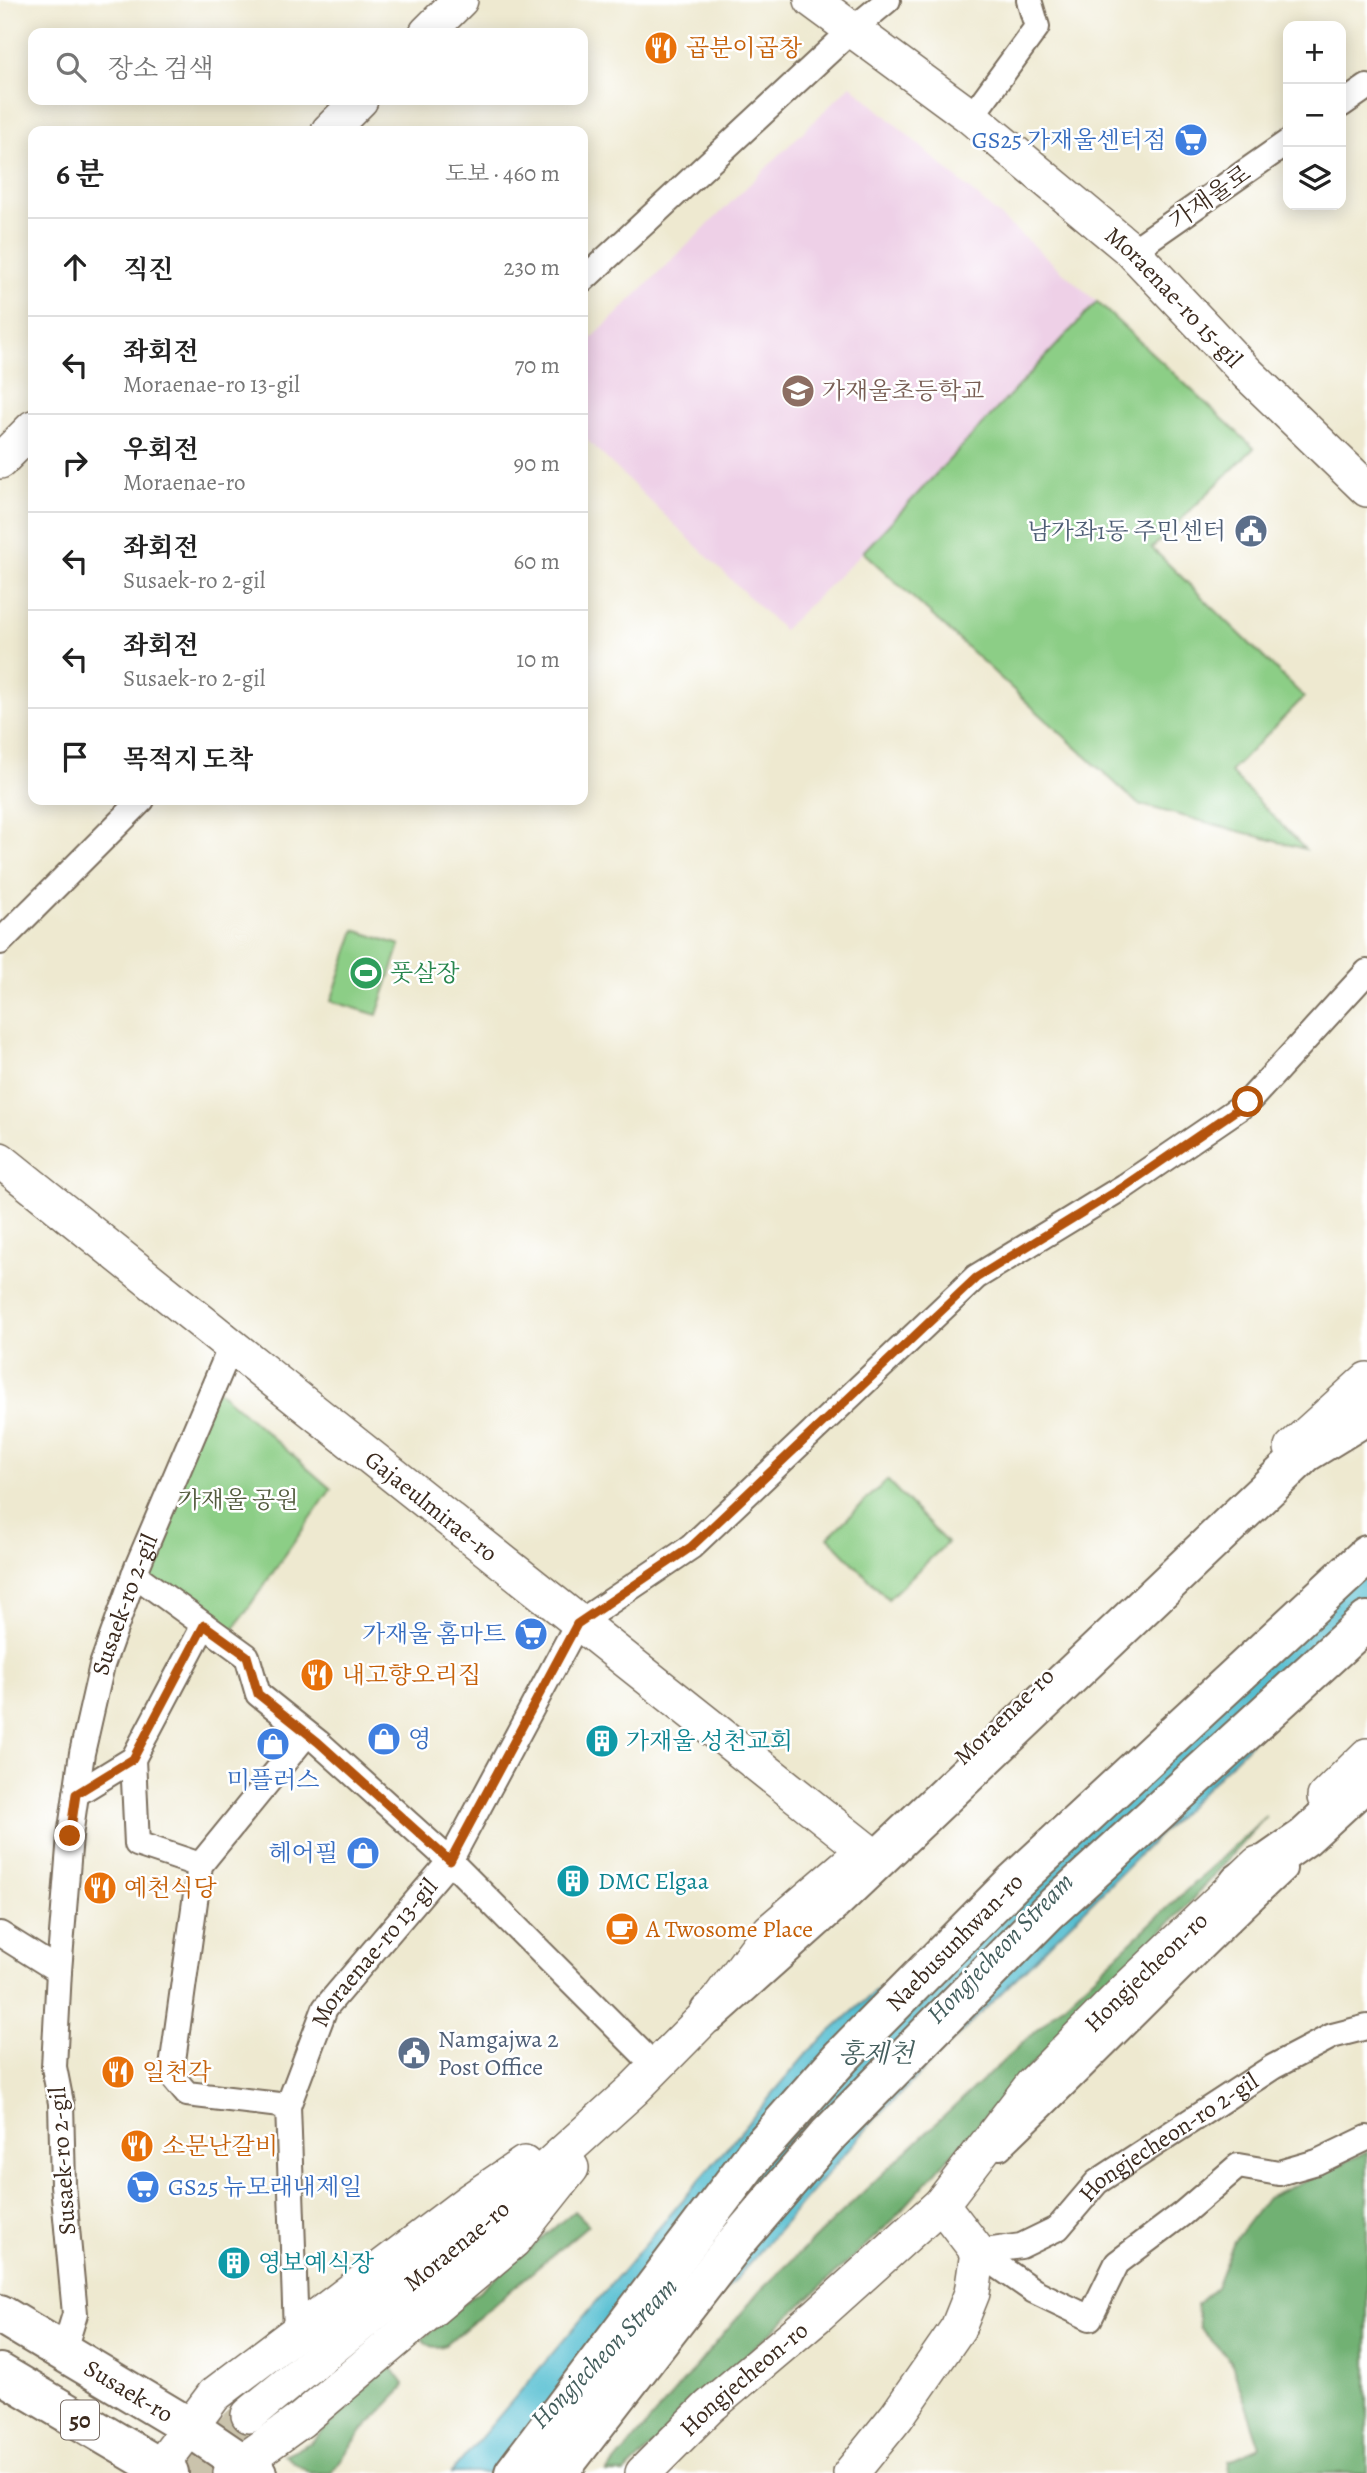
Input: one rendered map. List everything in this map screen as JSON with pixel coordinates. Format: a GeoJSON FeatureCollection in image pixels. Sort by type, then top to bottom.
{"type":"FeatureCollection","features":[{"type":"Feature","properties":{"kind":"main road"},"geometry":{"type":"LineString","coordinates":[[432,28],[460,0]]}},
{"type":"Feature","properties":{"kind":"main road","name":"Moraenae-ro 15-gil"},"geometry":{"type":"LineString","coordinates":[[812,0],[971,117],[1132,251],[1247,373],[1367,489]]}},
{"type":"Feature","properties":{"kind":"main road"},"geometry":{"type":"LineString","coordinates":[[334,126],[355,105]]}},
{"type":"Feature","properties":{"kind":"main road"},"geometry":{"type":"LineString","coordinates":[[0,461],[28,433]]}},
{"type":"Feature","properties":{"kind":"main road","name":"Gajaeulmirae-ro"},"geometry":{"type":"LineString","coordinates":[[0,1160],[577,1624],[864,1849]]}},
{"type":"Feature","properties":{"kind":"main road","name":"Moraenae-ro"},"geometry":{"type":"LineString","coordinates":[[249,2415],[491,2218],[645,2078],[709,2013],[770,1931],[864,1849],[1218,1511],[1312,1432],[1367,1380]]}},
{"type":"Feature","properties":{"kind":"main road"},"geometry":{"type":"LineString","coordinates":[[709,2013],[832,1903],[1305,1453],[1367,1415]]}},
{"type":"Feature","properties":{"kind":"main road","name":"Naebusunhwan-ro"},"geometry":{"type":"LineString","coordinates":[[514,2473],[755,2154],[841,2057],[1013,1883],[1367,1555]]}},
{"type":"Feature","properties":{"kind":"main road","name":"Naebusunhwan-ro"},"geometry":{"type":"LineString","coordinates":[[558,2473],[733,2246],[828,2135],[1048,1912],[1367,1621]]}},
{"type":"Feature","properties":{"kind":"main road","name":"Hongjecheon-ro"},"geometry":{"type":"LineString","coordinates":[[643,2473],[709,2407],[819,2314],[942,2204],[1033,2084],[1367,1756]]}},
{"type":"Feature","properties":{"kind":"main road"},"geometry":{"type":"LineString","coordinates":[[1239,1883],[1305,1837],[1367,1780]]}},
{"type":"Feature","properties":{"kind":"main road"},"geometry":{"type":"LineString","coordinates":[[164,2470],[189,2427],[214,2395],[471,2200],[645,2078]]}},
{"type":"Feature","properties":{"kind":"main road"},"geometry":{"type":"LineString","coordinates":[[244,2469],[513,2241],[645,2078]]}},
{"type":"Feature","properties":{"kind":"main road"},"geometry":{"type":"LineString","coordinates":[[850,2473],[897,2416],[958,2328],[972,2293],[978,2252],[942,2204]]}},
{"type":"Feature","properties":{"kind":"main road","name":"Susaek-ro"},"geometry":{"type":"LineString","coordinates":[[0,2314],[189,2427],[244,2469]]}},
{"type":"Feature","properties":{"kind":"main road"},"geometry":{"type":"LineString","coordinates":[[253,2367],[245,2389],[253,2409],[273,2422],[301,2420]]}},
{"type":"Feature","properties":{"kind":"main road","name":"Susaek-ro"},"geometry":{"type":"LineString","coordinates":[[0,2373],[164,2470]]}},
{"type":"Feature","properties":{"kind":"street"},"geometry":{"type":"LineString","coordinates":[[588,275],[853,29],[888,0]]}},
{"type":"Feature","properties":{"kind":"street"},"geometry":{"type":"LineString","coordinates":[[971,117],[1037,27],[1028,0]]}},
{"type":"Feature","properties":{"kind":"street"},"geometry":{"type":"LineString","coordinates":[[1346,102],[1367,87]]}},
{"type":"Feature","properties":{"kind":"street","name":"가재울로"},"geometry":{"type":"LineString","coordinates":[[1132,251],[1283,145]]}},
{"type":"Feature","properties":{"kind":"street"},"geometry":{"type":"LineString","coordinates":[[0,942],[137,805]]}},
{"type":"Feature","properties":{"kind":"street"},"geometry":{"type":"LineString","coordinates":[[577,1624],[691,1547],[976,1278],[1125,1186],[1248,1102],[1367,972]]}},
{"type":"Feature","properties":{"kind":"street","name":"Susaek-ro 2-gil"},"geometry":{"type":"LineString","coordinates":[[64,2350],[75,2314],[63,2185],[61,2103],[54,2067],[70,1836],[82,1753],[102,1665],[134,1574],[231,1346]]}},
{"type":"Feature","properties":{"kind":"street"},"geometry":{"type":"LineString","coordinates":[[134,1574],[247,1656],[258,1694],[450,1861],[645,2078]]}},
{"type":"Feature","properties":{"kind":"street","name":"Moraenae-ro 13-gil"},"geometry":{"type":"LineString","coordinates":[[296,2332],[288,2106],[324,2008],[450,1861],[577,1624]]}},
{"type":"Feature","properties":{"kind":"street"},"geometry":{"type":"LineString","coordinates":[[76,1794],[133,1759],[204,1625]]}},
{"type":"Feature","properties":{"kind":"street"},"geometry":{"type":"LineString","coordinates":[[288,2106],[187,2094],[171,2076],[200,1865],[307,1734]]}},
{"type":"Feature","properties":{"kind":"street"},"geometry":{"type":"LineString","coordinates":[[133,1759],[137,1844],[200,1865]]}},
{"type":"Feature","properties":{"kind":"street","name":"Hongjecheon-ro"},"geometry":{"type":"LineString","coordinates":[[942,2204],[1205,1943],[1367,1794]]}},
{"type":"Feature","properties":{"kind":"street"},"geometry":{"type":"LineString","coordinates":[[0,1934],[59,1971]]}},
{"type":"Feature","properties":{"kind":"street","name":"Hongjecheon-ro 2-gil"},"geometry":{"type":"LineString","coordinates":[[978,2252],[1021,2246],[1058,2228],[1097,2182],[1273,2067],[1332,2036],[1367,2027]]}},
{"type":"Feature","properties":{"kind":"street"},"geometry":{"type":"LineString","coordinates":[[978,2252],[1034,2291],[1090,2318],[1117,2263],[1182,2214],[1238,2166],[1279,2173],[1317,2162],[1367,2138]]}},
{"type":"Feature","properties":{"kind":"shaded area","name":"가재울초등학교"},"geometry":{"type":"Polygon","coordinates":[[[851,85],[1097,302],[863,552],[783,630],[588,441],[588,342],[851,85]]]}},
{"type":"Feature","properties":{"kind":"green space"},"geometry":{"type":"Polygon","coordinates":[[[1097,302],[1254,448],[1152,548],[1304,697],[1230,772],[1305,849],[1138,804],[863,552],[1097,302]]]}},
{"type":"Feature","properties":{"kind":"green space","name":"풋살장"},"geometry":{"type":"Polygon","coordinates":[[[355,930],[400,945],[377,1015],[331,1001],[355,930]]]}},
{"type":"Feature","properties":{"kind":"green space","name":"가재울 공원"},"geometry":{"type":"Polygon","coordinates":[[[211,1384],[331,1489],[226,1640],[137,1567],[211,1384]]]}},
{"type":"Feature","properties":{"kind":"green space"},"geometry":{"type":"Polygon","coordinates":[[[887,1480],[947,1543],[888,1599],[828,1537],[887,1480]]]}},
{"type":"Feature","properties":{"kind":"green space"},"geometry":{"type":"Polygon","coordinates":[[[1266,1816],[1181,1912],[1021,2076],[893,2220],[736,2365],[625,2473],[606,2473],[760,2291],[1266,1816]]]}},
{"type":"Feature","properties":{"kind":"green space"},"geometry":{"type":"Polygon","coordinates":[[[1367,2152],[1367,2473],[1229,2473],[1228,2461],[1260,2447],[1231,2361],[1199,2327],[1197,2304],[1216,2287],[1234,2241],[1267,2198],[1367,2152]]]}},
{"type":"Feature","properties":{"kind":"green space"},"geometry":{"type":"Polygon","coordinates":[[[574,2211],[588,2225],[446,2345],[433,2346],[422,2339],[574,2211]]]}},
{"type":"Feature","properties":{"kind":"green space"},"geometry":{"type":"Polygon","coordinates":[[[386,2367],[392,2368],[404,2384],[403,2389],[363,2430],[331,2473],[309,2473],[284,2455],[312,2442],[386,2367]]]}},
{"type":"Feature","properties":{"kind":"water"},"geometry":{"type":"Polygon","coordinates":[[[1367,1543],[1367,1627],[876,2118],[567,2473],[451,2473],[809,2051],[1296,1613],[1367,1543]]]}},
{"type":"Feature","properties":{"kind":"tunnel"},"geometry":{"type":"LineString","coordinates":[[189,2473],[249,2415]]}},
{"type":"Feature","properties":{"kind":"place","name":"곱분이곱창"},"geometry":{"type":"Point","coordinates":[661,48]}},
{"type":"Feature","properties":{"kind":"place","name":"GS25 가재울센터점"},"geometry":{"type":"Point","coordinates":[1191,140]}},
{"type":"Feature","properties":{"kind":"place","name":"가재울초등학교"},"geometry":{"type":"Point","coordinates":[798,391]}},
{"type":"Feature","properties":{"kind":"place","name":"남가좌1동 주민센터"},"geometry":{"type":"Point","coordinates":[1251,531]}},
{"type":"Feature","properties":{"kind":"place","name":"풋살장"},"geometry":{"type":"Point","coordinates":[366,973]}},
{"type":"Feature","properties":{"kind":"place","name":"가재울 홈마트"},"geometry":{"type":"Point","coordinates":[531,1634]}},
{"type":"Feature","properties":{"kind":"place","name":"내고향오리집"},"geometry":{"type":"Point","coordinates":[317,1675]}},
{"type":"Feature","properties":{"kind":"place","name":"영"},"geometry":{"type":"Point","coordinates":[384,1739]}},
{"type":"Feature","properties":{"kind":"place","name":"가재울 성천교회"},"geometry":{"type":"Point","coordinates":[602,1741]}},
{"type":"Feature","properties":{"kind":"place","name":"미플러스"},"geometry":{"type":"Point","coordinates":[273,1744]}},
{"type":"Feature","properties":{"kind":"place","name":"헤어필"},"geometry":{"type":"Point","coordinates":[363,1853]}},
{"type":"Feature","properties":{"kind":"place","name":"DMC Elgaa"},"geometry":{"type":"Point","coordinates":[573,1881]}},
{"type":"Feature","properties":{"kind":"place","name":"예천식당"},"geometry":{"type":"Point","coordinates":[100,1888]}},
{"type":"Feature","properties":{"kind":"place","name":"A Twosome Place"},"geometry":{"type":"Point","coordinates":[622,1929]}},
{"type":"Feature","properties":{"kind":"place","name":"Namgajwa 2 Post Office"},"geometry":{"type":"Point","coordinates":[414,2053]}},
{"type":"Feature","properties":{"kind":"place","name":"일천각"},"geometry":{"type":"Point","coordinates":[118,2072]}},
{"type":"Feature","properties":{"kind":"place","name":"소문난갈비"},"geometry":{"type":"Point","coordinates":[137,2146]}},
{"type":"Feature","properties":{"kind":"place","name":"GS25 뉴모래내제일"},"geometry":{"type":"Point","coordinates":[143,2187]}},
{"type":"Feature","properties":{"kind":"place","name":"영보예식장"},"geometry":{"type":"Point","coordinates":[234,2263]}},
{"type":"Feature","properties":{"kind":"route"},"geometry":{"type":"LineString","coordinates":[[70,1836],[76,1794],[133,1759],[204,1625],[247,1656],[258,1694],[318,1742],[450,1861],[577,1624],[691,1547],[976,1278],[1125,1186],[1248,1102]]}},
{"type":"Feature","properties":{"kind":"water label","name":"Hongjecheon Stream"},"geometry":{"type":"Point","coordinates":[1000,1948]}},
{"type":"Feature","properties":{"kind":"water label","name":"홍제천"},"geometry":{"type":"Point","coordinates":[876,2053]}},
{"type":"Feature","properties":{"kind":"water label","name":"Hongjecheon Stream"},"geometry":{"type":"Point","coordinates":[604,2353]}}]}
